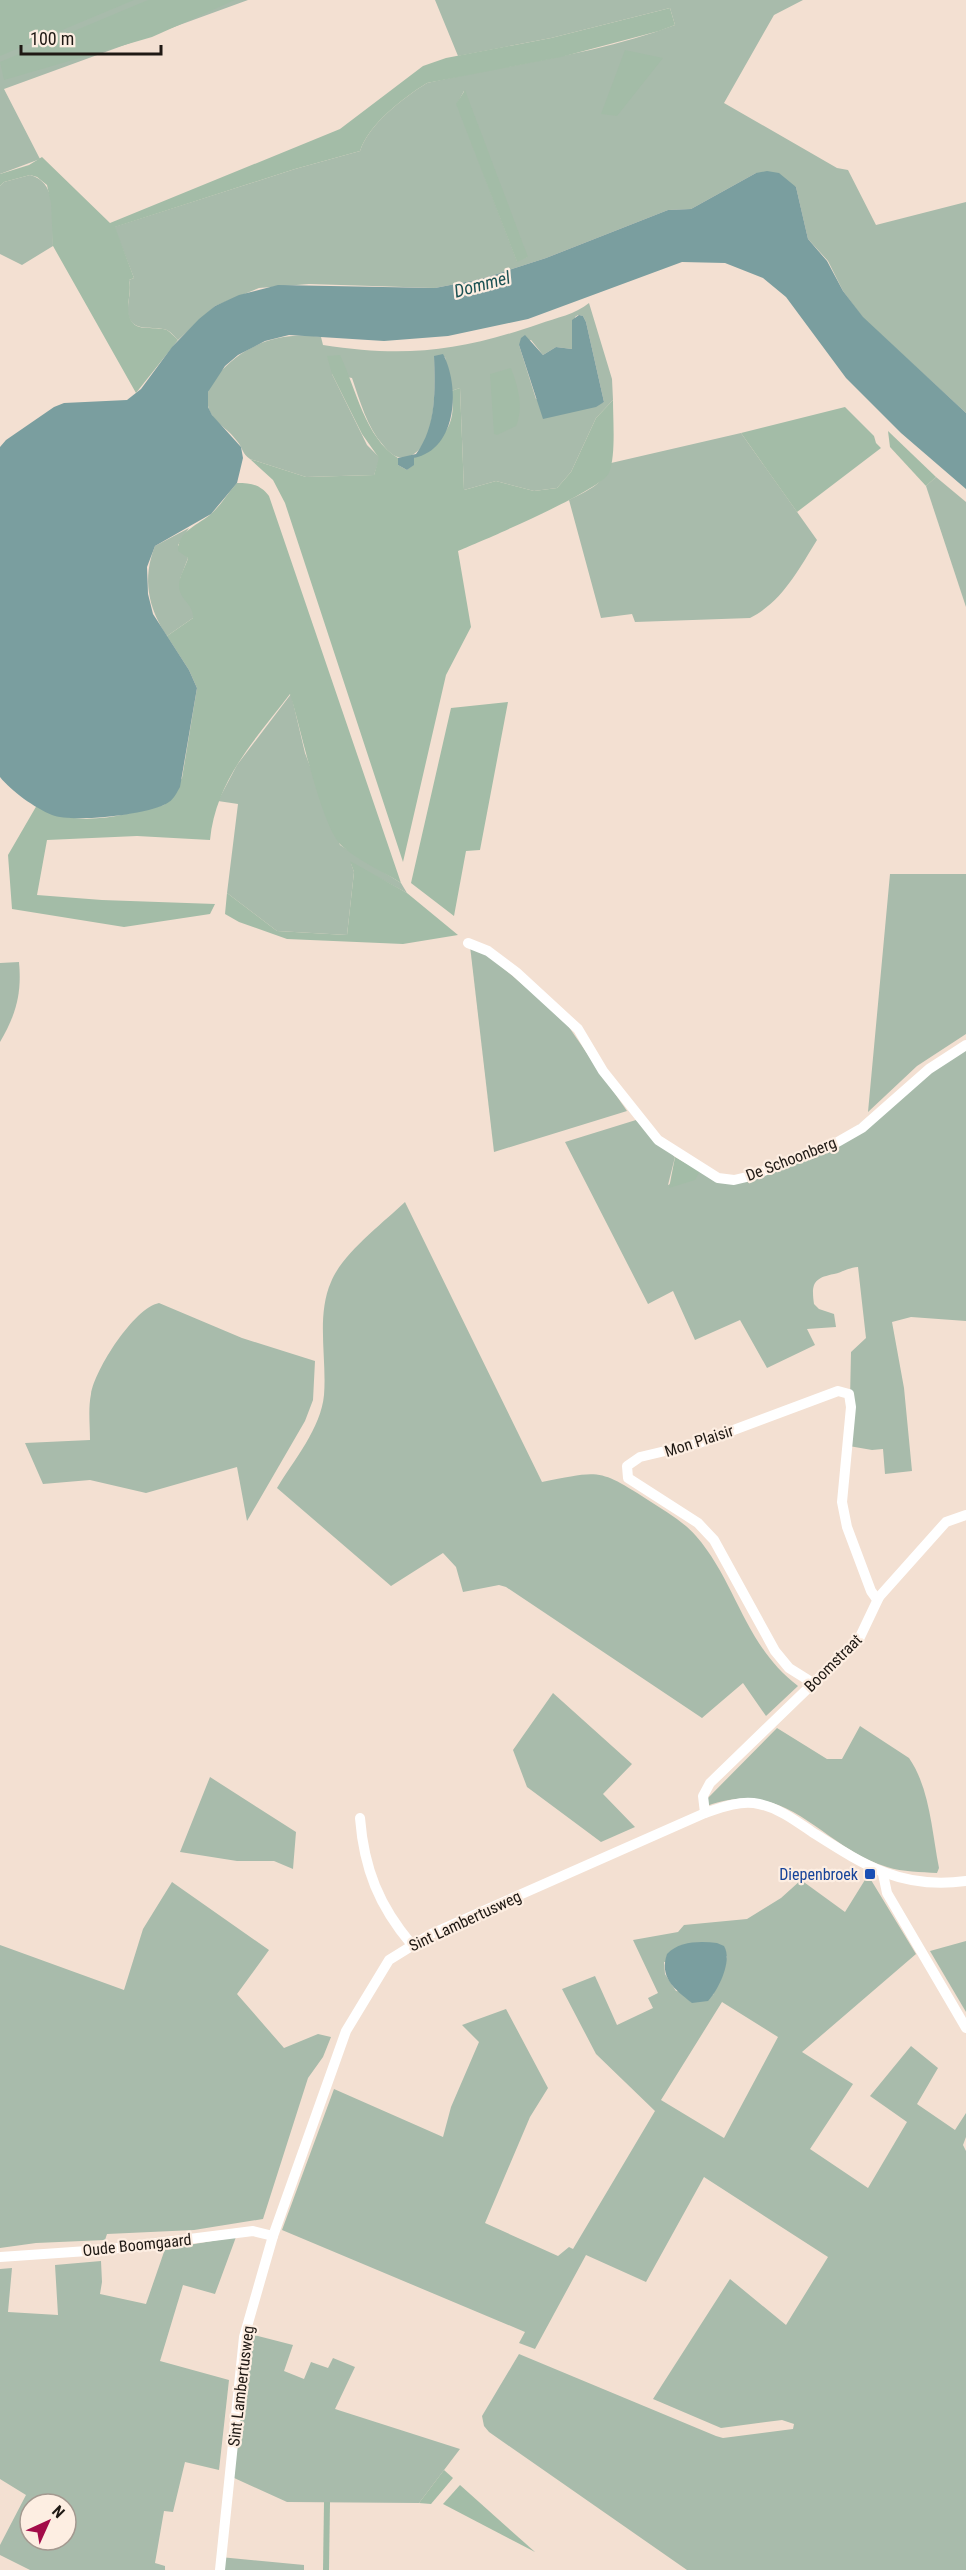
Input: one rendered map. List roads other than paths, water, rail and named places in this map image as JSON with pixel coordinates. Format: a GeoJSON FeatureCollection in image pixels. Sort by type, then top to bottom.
{"type":"FeatureCollection","features":[{"type":"Feature","properties":{"kind":"street","name":"De Schoonberg"},"geometry":{"type":"LineString","coordinates":[[468,943],[488,951],[516,972],[578,1029],[603,1071],[658,1140],[718,1178],[734,1180],[751,1176],[834,1144],[862,1128],[929,1069],[966,1045]]}},
{"type":"Feature","properties":{"kind":"street","name":"Mon Plaisir"},"geometry":{"type":"LineString","coordinates":[[813,1683],[789,1668],[775,1651],[714,1540],[698,1523],[628,1478],[627,1466],[640,1457],[699,1443],[838,1391],[849,1394],[851,1407],[842,1502],[851,1538],[871,1591],[879,1598]]}},
{"type":"Feature","properties":{"kind":"street","name":"Boomstraat"},"geometry":{"type":"LineString","coordinates":[[705,1813],[703,1796],[710,1784],[860,1639],[879,1598],[946,1522],[966,1515]]}},
{"type":"Feature","properties":{"kind":"street","name":"Sint Lambertusweg"},"geometry":{"type":"LineString","coordinates":[[220,2570],[244,2337],[273,2236],[346,2031],[389,1960],[431,1934],[705,1813],[730,1805],[759,1804],[790,1818],[857,1861],[883,1874],[912,1880],[966,1881]]}},
{"type":"Feature","properties":{"kind":"street"},"geometry":{"type":"LineString","coordinates":[[360,1818],[363,1852],[374,1888],[412,1945]]}},
{"type":"Feature","properties":{"kind":"street"},"geometry":{"type":"LineString","coordinates":[[883,1874],[887,1893],[966,2028]]}},
{"type":"Feature","properties":{"kind":"street","name":"Oude Boomgaard"},"geometry":{"type":"LineString","coordinates":[[0,2257],[102,2250],[253,2231],[273,2236]]}},
{"type":"Feature","properties":{"kind":"water","name":"Dommel"},"geometry":{"type":"Polygon","coordinates":[[[767,171],[779,173],[796,187],[808,239],[827,261],[843,291],[863,317],[966,413],[966,489],[901,433],[846,378],[786,297],[763,278],[725,263],[682,262],[528,319],[448,336],[384,341],[289,335],[265,341],[238,355],[225,366],[208,392],[208,407],[212,415],[241,447],[243,458],[237,483],[211,514],[155,546],[147,567],[148,594],[153,614],[189,670],[197,688],[180,787],[169,802],[160,807],[129,814],[76,818],[45,812],[10,788],[0,777],[0,447],[6,440],[54,407],[64,403],[127,400],[141,389],[172,347],[199,319],[215,306],[239,295],[278,285],[435,288],[481,279],[546,258],[668,210],[691,209],[756,173],[767,171]]]}},
{"type":"Feature","properties":{"kind":"water"},"geometry":{"type":"Polygon","coordinates":[[[579,315],[583,316],[586,322],[604,402],[596,407],[543,419],[519,345],[521,338],[525,335],[543,355],[556,347],[572,349],[572,320],[579,315]]]}},
{"type":"Feature","properties":{"kind":"water"},"geometry":{"type":"Polygon","coordinates":[[[443,354],[452,382],[453,399],[447,430],[429,452],[414,458],[414,465],[407,470],[398,465],[398,458],[416,454],[428,432],[433,407],[434,356],[443,354]]]}},
{"type":"Feature","properties":{"kind":"water"},"geometry":{"type":"Polygon","coordinates":[[[717,1943],[724,1946],[726,1952],[726,1967],[723,1975],[708,2001],[692,2003],[670,1982],[665,1969],[667,1954],[684,1944],[717,1943]]]}},
{"type":"Feature","properties":{"kind":"place","name":"Diepenbroek"},"geometry":{"type":"Point","coordinates":[870,1874]}}]}
